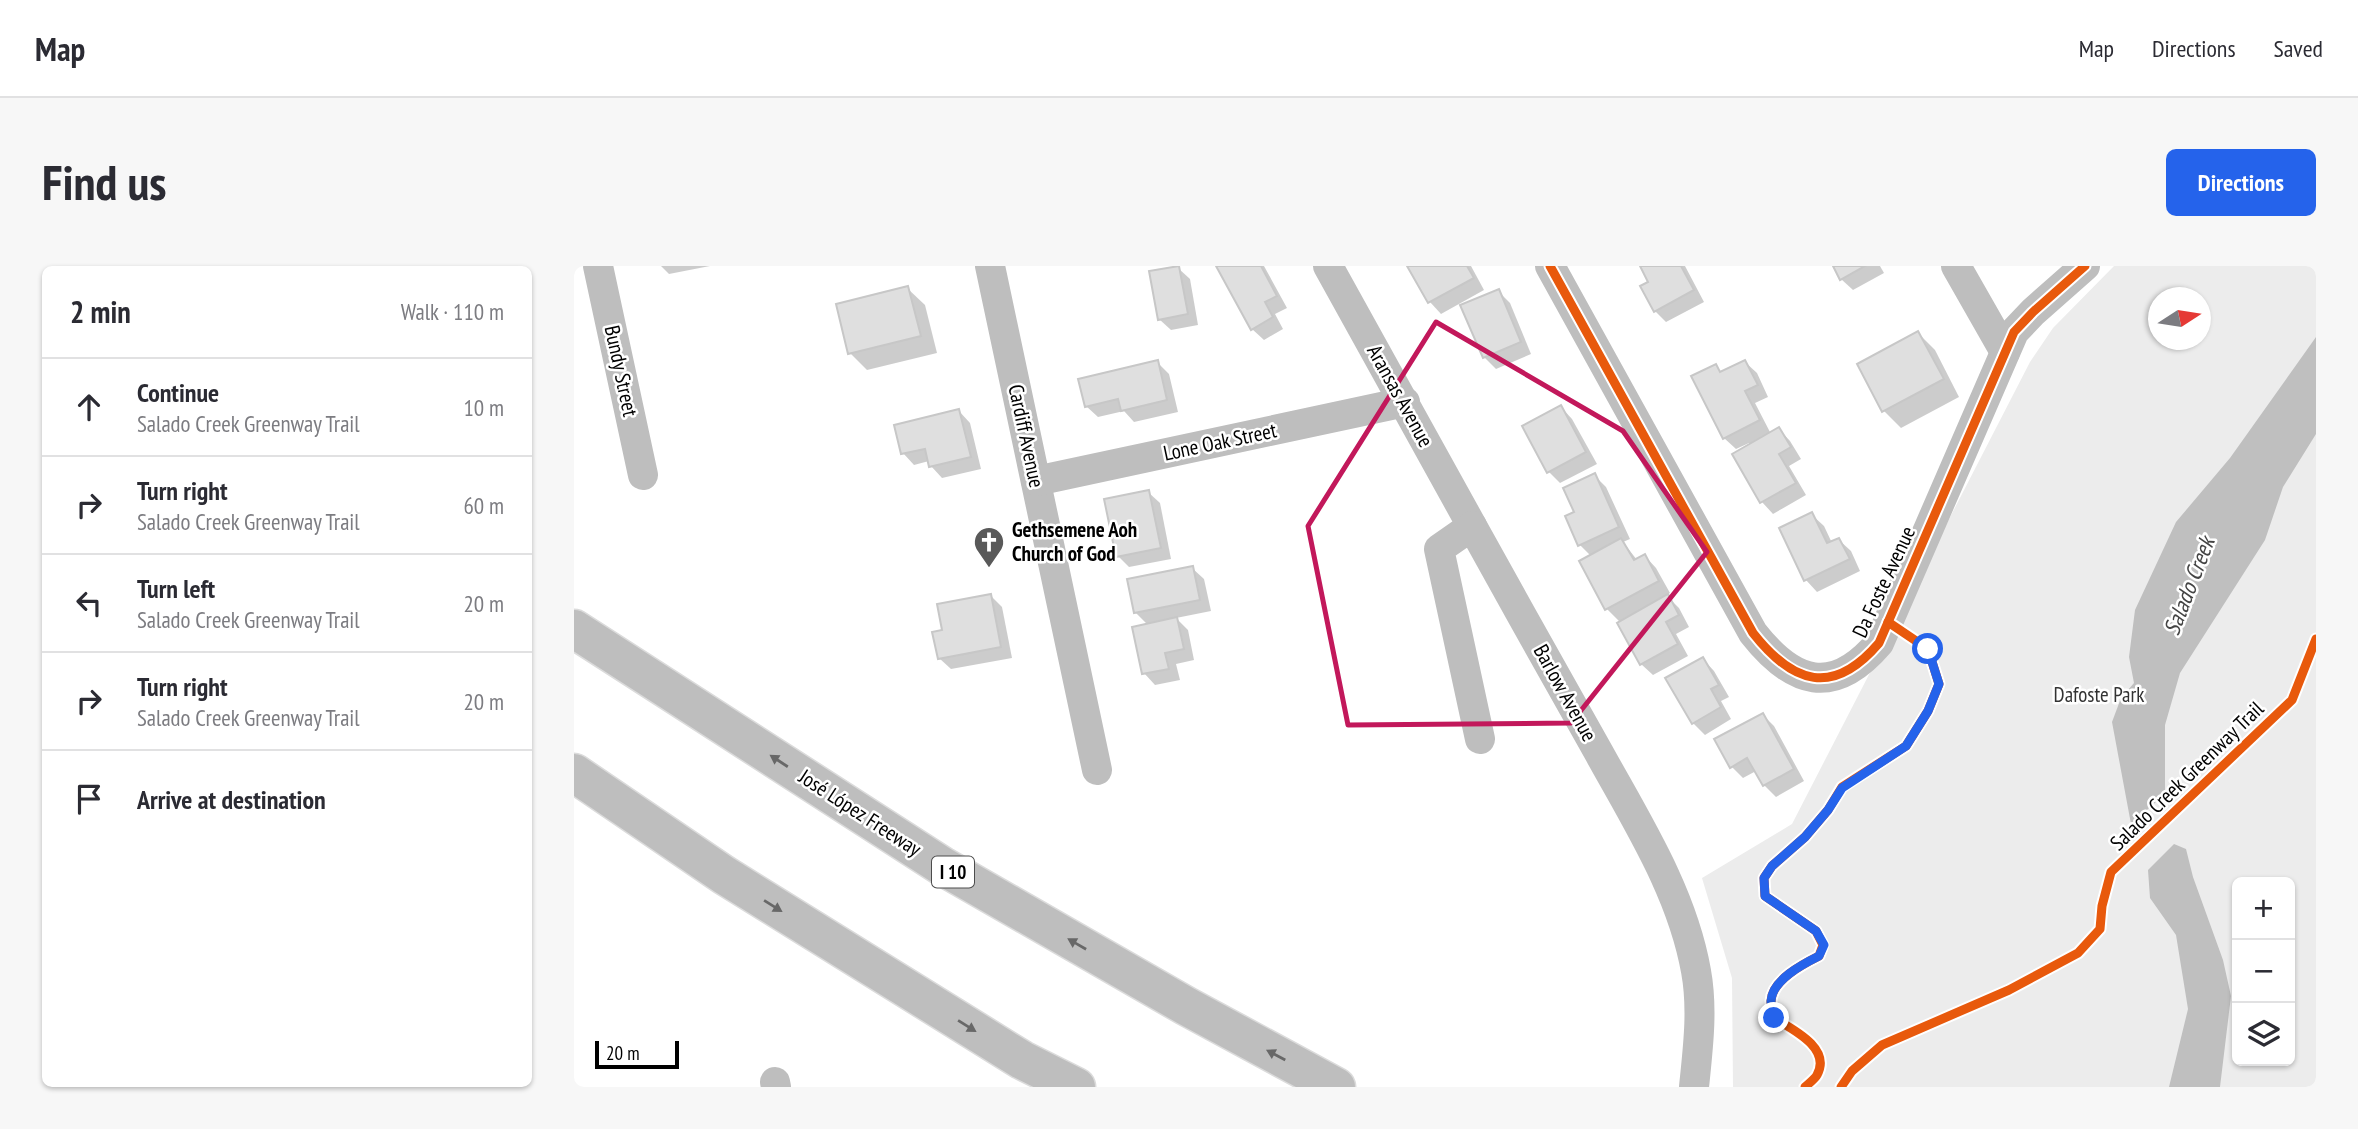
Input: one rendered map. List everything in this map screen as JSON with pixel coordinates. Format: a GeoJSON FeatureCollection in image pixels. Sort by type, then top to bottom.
{"type":"FeatureCollection","features":[{"type":"Feature","properties":{"kind":"highway","name":"José López Freeway"},"geometry":{"type":"LineString","coordinates":[[577,630],[942,866],[1186,1006],[1336,1087]]}},
{"type":"Feature","properties":{"kind":"highway"},"geometry":{"type":"LineString","coordinates":[[574,773],[724,875],[1022,1060],[1076,1087]]}},
{"type":"Feature","properties":{"kind":"highway"},"geometry":{"type":"LineString","coordinates":[[574,791],[724,875]]}},
{"type":"Feature","properties":{"kind":"street","name":"Bundy Street"},"geometry":{"type":"LineString","coordinates":[[598,266],[643,475]]}},
{"type":"Feature","properties":{"kind":"street","name":"Cardiff Avenue"},"geometry":{"type":"LineString","coordinates":[[990,266],[1097,770]]}},
{"type":"Feature","properties":{"kind":"street","name":"Aransas Avenue"},"geometry":{"type":"LineString","coordinates":[[1328,266],[1472,526]]}},
{"type":"Feature","properties":{"kind":"street","name":"Da Foste Avenue"},"geometry":{"type":"LineString","coordinates":[[1549,266],[1753,633],[1783,665],[1799,674],[1818,677],[1847,671],[1865,660],[1879,643],[2014,332],[2085,266]]}},
{"type":"Feature","properties":{"kind":"street"},"geometry":{"type":"LineString","coordinates":[[1956,266],[2005,352]]}},
{"type":"Feature","properties":{"kind":"street","name":"Lone Oak Street"},"geometry":{"type":"LineString","coordinates":[[1036,481],[1405,402]]}},
{"type":"Feature","properties":{"kind":"street"},"geometry":{"type":"LineString","coordinates":[[1472,526],[1439,549],[1480,739]]}},
{"type":"Feature","properties":{"kind":"street","name":"Barlow Avenue"},"geometry":{"type":"LineString","coordinates":[[1472,526],[1664,873],[1688,937],[1696,971],[1699,1025],[1694,1087]]}},
{"type":"Feature","properties":{"kind":"highlighted area"},"geometry":{"type":"Polygon","coordinates":[[[1436,322],[1623,431],[1707,552],[1571,723],[1348,725],[1308,526],[1436,322]]]}},
{"type":"Feature","properties":{"kind":"green space","name":"Dafoste Park"},"geometry":{"type":"Polygon","coordinates":[[[2114,266],[2316,266],[2316,1087],[1733,1087],[1732,978],[1702,878],[1792,824],[2030,362],[2053,328],[2114,266]]]}},
{"type":"Feature","properties":{"kind":"water","name":"Salado Creek"},"geometry":{"type":"Polygon","coordinates":[[[2316,337],[2316,434],[2283,487],[2265,540],[2180,673],[2165,725],[2165,794],[2131,824],[2112,722],[2121,698],[2134,683],[2129,657],[2135,610],[2176,522],[2230,458],[2316,337]]]}},
{"type":"Feature","properties":{"kind":"water"},"geometry":{"type":"Polygon","coordinates":[[[2174,844],[2186,849],[2193,877],[2223,960],[2231,996],[2220,1087],[2169,1087],[2188,1009],[2176,935],[2150,898],[2148,870],[2174,844]]]}},
{"type":"Feature","properties":{"kind":"building"},"geometry":{"type":"Polygon","coordinates":[[[1179,266],[1188,314],[1158,320],[1149,271],[1179,266]]]}},
{"type":"Feature","properties":{"kind":"building"},"geometry":{"type":"Polygon","coordinates":[[[1216,266],[1261,266],[1277,296],[1265,302],[1273,317],[1251,330],[1216,266]]]}},
{"type":"Feature","properties":{"kind":"building"},"geometry":{"type":"Polygon","coordinates":[[[1407,266],[1467,266],[1474,278],[1428,303],[1407,266]]]}},
{"type":"Feature","properties":{"kind":"building"},"geometry":{"type":"Polygon","coordinates":[[[1640,266],[1681,266],[1694,290],[1654,312],[1640,286],[1648,282],[1640,266]]]}},
{"type":"Feature","properties":{"kind":"building"},"geometry":{"type":"Polygon","coordinates":[[[1833,266],[1865,266],[1840,280],[1833,266]]]}},
{"type":"Feature","properties":{"kind":"building"},"geometry":{"type":"Polygon","coordinates":[[[908,286],[921,336],[848,354],[836,304],[908,286]]]}},
{"type":"Feature","properties":{"kind":"building"},"geometry":{"type":"Polygon","coordinates":[[[1499,289],[1521,342],[1483,358],[1460,305],[1499,289]]]}},
{"type":"Feature","properties":{"kind":"building"},"geometry":{"type":"Polygon","coordinates":[[[1918,331],[1944,379],[1882,412],[1857,364],[1918,331]]]}},
{"type":"Feature","properties":{"kind":"building"},"geometry":{"type":"Polygon","coordinates":[[[1158,360],[1167,400],[1121,411],[1118,399],[1085,407],[1078,379],[1158,360]]]}},
{"type":"Feature","properties":{"kind":"building"},"geometry":{"type":"Polygon","coordinates":[[[1745,360],[1758,385],[1745,391],[1760,420],[1723,439],[1691,376],[1716,364],[1720,372],[1745,360]]]}},
{"type":"Feature","properties":{"kind":"building"},"geometry":{"type":"Polygon","coordinates":[[[1561,405],[1586,452],[1547,473],[1522,426],[1561,405]]]}},
{"type":"Feature","properties":{"kind":"building"},"geometry":{"type":"Polygon","coordinates":[[[959,409],[971,457],[929,467],[925,449],[901,454],[894,425],[959,409]]]}},
{"type":"Feature","properties":{"kind":"building"},"geometry":{"type":"Polygon","coordinates":[[[1779,427],[1791,447],[1779,454],[1796,483],[1760,503],[1732,454],[1779,427]]]}},
{"type":"Feature","properties":{"kind":"building"},"geometry":{"type":"Polygon","coordinates":[[[1595,473],[1619,527],[1578,546],[1565,516],[1574,512],[1563,488],[1595,473]]]}},
{"type":"Feature","properties":{"kind":"building"},"geometry":{"type":"Polygon","coordinates":[[[1149,490],[1161,548],[1116,557],[1104,499],[1149,490]]]}},
{"type":"Feature","properties":{"kind":"building"},"geometry":{"type":"Polygon","coordinates":[[[1812,512],[1827,543],[1839,538],[1850,559],[1804,581],[1779,528],[1812,512]]]}},
{"type":"Feature","properties":{"kind":"building"},"geometry":{"type":"Polygon","coordinates":[[[1621,538],[1634,560],[1645,554],[1659,581],[1605,610],[1579,561],[1621,538]]]}},
{"type":"Feature","properties":{"kind":"building"},"geometry":{"type":"Polygon","coordinates":[[[1193,566],[1200,600],[1134,613],[1127,579],[1193,566]]]}},
{"type":"Feature","properties":{"kind":"building"},"geometry":{"type":"Polygon","coordinates":[[[991,594],[1001,647],[938,659],[932,632],[942,630],[937,604],[991,594]]]}},
{"type":"Feature","properties":{"kind":"building"},"geometry":{"type":"Polygon","coordinates":[[[1668,594],[1679,615],[1666,622],[1678,644],[1640,665],[1617,623],[1668,594]]]}},
{"type":"Feature","properties":{"kind":"building"},"geometry":{"type":"Polygon","coordinates":[[[1177,617],[1184,649],[1165,653],[1169,669],[1142,674],[1132,627],[1177,617]]]}},
{"type":"Feature","properties":{"kind":"building"},"geometry":{"type":"Polygon","coordinates":[[[1703,657],[1719,685],[1711,689],[1721,707],[1692,724],[1665,678],[1703,657]]]}},
{"type":"Feature","properties":{"kind":"building"},"geometry":{"type":"Polygon","coordinates":[[[1763,713],[1794,769],[1763,786],[1747,758],[1730,768],[1714,739],[1763,713]]]}},
{"type":"Feature","properties":{"kind":"cycle path"},"geometry":{"type":"LineString","coordinates":[[1550,266],[1753,633],[1783,664],[1798,673],[1814,677],[1829,677],[1846,671],[1879,643],[2014,332],[2085,266]]}},
{"type":"Feature","properties":{"kind":"cycle path"},"geometry":{"type":"LineString","coordinates":[[1805,1087],[1817,1075],[1819,1056],[1808,1040],[1774,1018],[1771,1001],[1782,980],[1819,956],[1823,945],[1816,931],[1765,896],[1764,878],[1772,866],[1805,837],[1828,810],[1842,787],[1906,746],[1928,711],[1939,684],[1928,649],[1888,622]]}},
{"type":"Feature","properties":{"kind":"cycle path","name":"Salado Creek Greenway Trail"},"geometry":{"type":"LineString","coordinates":[[1841,1087],[1852,1071],[1882,1045],[2009,990],[2078,953],[2100,929],[2102,906],[2111,872],[2292,700],[2316,639]]}},
{"type":"Feature","properties":{"kind":"place","name":"Gethsemene Aoh Church of God"},"geometry":{"type":"Point","coordinates":[989,569]}},
{"type":"Feature","properties":{"kind":"route"},"geometry":{"type":"LineString","coordinates":[[1774,1018],[1771,1000],[1777,986],[1801,965],[1819,956],[1824,945],[1816,931],[1765,896],[1764,878],[1772,866],[1805,837],[1842,788],[1906,746],[1928,711],[1939,684],[1928,649]]}}]}
